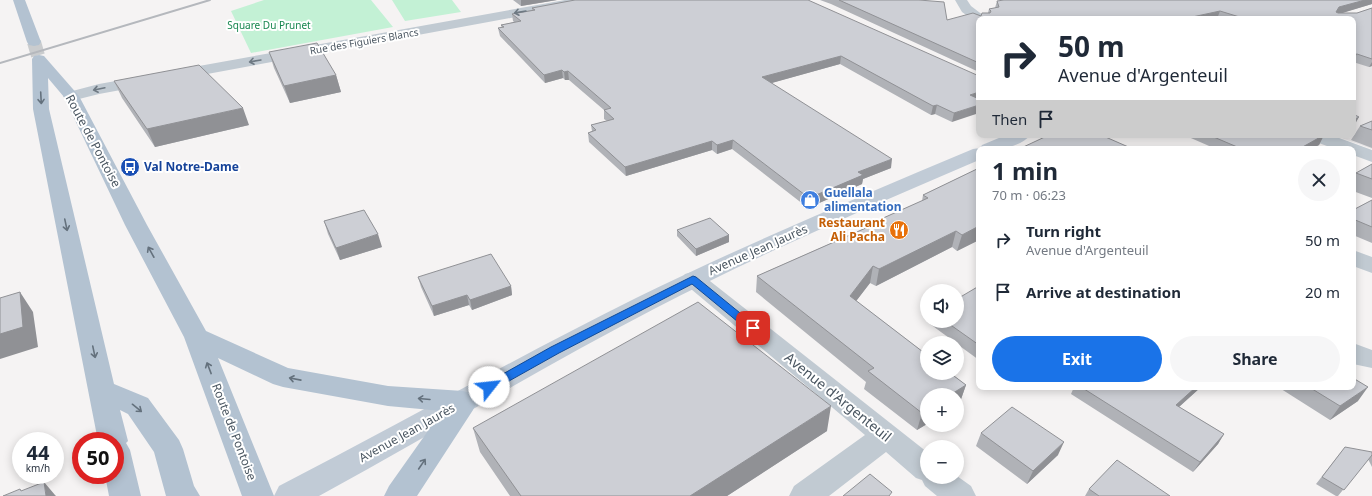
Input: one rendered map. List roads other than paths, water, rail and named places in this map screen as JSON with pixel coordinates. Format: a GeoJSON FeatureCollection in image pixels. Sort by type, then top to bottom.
{"type":"FeatureCollection","features":[{"type":"Feature","properties":{"kind":"main road"},"geometry":{"type":"LineString","coordinates":[[19,0],[34,42]]}},
{"type":"Feature","properties":{"kind":"main road","name":"Route de Pontoise"},"geometry":{"type":"LineString","coordinates":[[111,432],[41,109],[39,59],[72,96],[136,225],[197,337],[258,496]]}},
{"type":"Feature","properties":{"kind":"main road"},"geometry":{"type":"LineString","coordinates":[[995,146],[1014,138]]}},
{"type":"Feature","properties":{"kind":"main road","name":"Avenue Jean Jaurès"},"geometry":{"type":"LineString","coordinates":[[290,496],[463,402],[562,346],[693,279],[885,193],[976,154]]}},
{"type":"Feature","properties":{"kind":"main road"},"geometry":{"type":"LineString","coordinates":[[197,337],[283,376],[388,396],[463,402],[400,496]]}},
{"type":"Feature","properties":{"kind":"main road"},"geometry":{"type":"LineString","coordinates":[[102,390],[138,406],[168,449],[181,495],[184,496]]}},
{"type":"Feature","properties":{"kind":"main road"},"geometry":{"type":"LineString","coordinates":[[122,484],[125,496]]}},
{"type":"Feature","properties":{"kind":"street","name":"Rue des Figuiers Blancs"},"geometry":{"type":"LineString","coordinates":[[72,96],[99,89],[586,0]]}},
{"type":"Feature","properties":{"kind":"street"},"geometry":{"type":"LineString","coordinates":[[961,0],[965,8],[976,16]]}},
{"type":"Feature","properties":{"kind":"street"},"geometry":{"type":"LineString","coordinates":[[1323,138],[1344,146]]}},
{"type":"Feature","properties":{"kind":"street"},"geometry":{"type":"LineString","coordinates":[[1356,150],[1372,156]]}},
{"type":"Feature","properties":{"kind":"street","name":"Avenue d'Argenteuil"},"geometry":{"type":"LineString","coordinates":[[693,279],[920,463]]}},
{"type":"Feature","properties":{"kind":"street"},"geometry":{"type":"LineString","coordinates":[[1356,354],[1364,358],[1372,359]]}},
{"type":"Feature","properties":{"kind":"street"},"geometry":{"type":"LineString","coordinates":[[805,496],[886,436]]}},
{"type":"Feature","properties":{"kind":"street"},"geometry":{"type":"LineString","coordinates":[[945,484],[960,496]]}},
{"type":"Feature","properties":{"kind":"tunnel"},"geometry":{"type":"LineString","coordinates":[[34,42],[39,59]]}},
{"type":"Feature","properties":{"kind":"railway"},"geometry":{"type":"LineString","coordinates":[[0,63],[210,0]]}},
{"type":"Feature","properties":{"kind":"place","name":"Val Notre-Dame"},"geometry":{"type":"Point","coordinates":[130,167]}},
{"type":"Feature","properties":{"kind":"place","name":"Guellala alimentation"},"geometry":{"type":"Point","coordinates":[810,200]}},
{"type":"Feature","properties":{"kind":"place","name":"Restaurant Ali Pacha"},"geometry":{"type":"Point","coordinates":[899,230]}},
{"type":"Feature","properties":{"kind":"park label","name":"Square Du Prunet"},"geometry":{"type":"Point","coordinates":[269,25]}}]}
